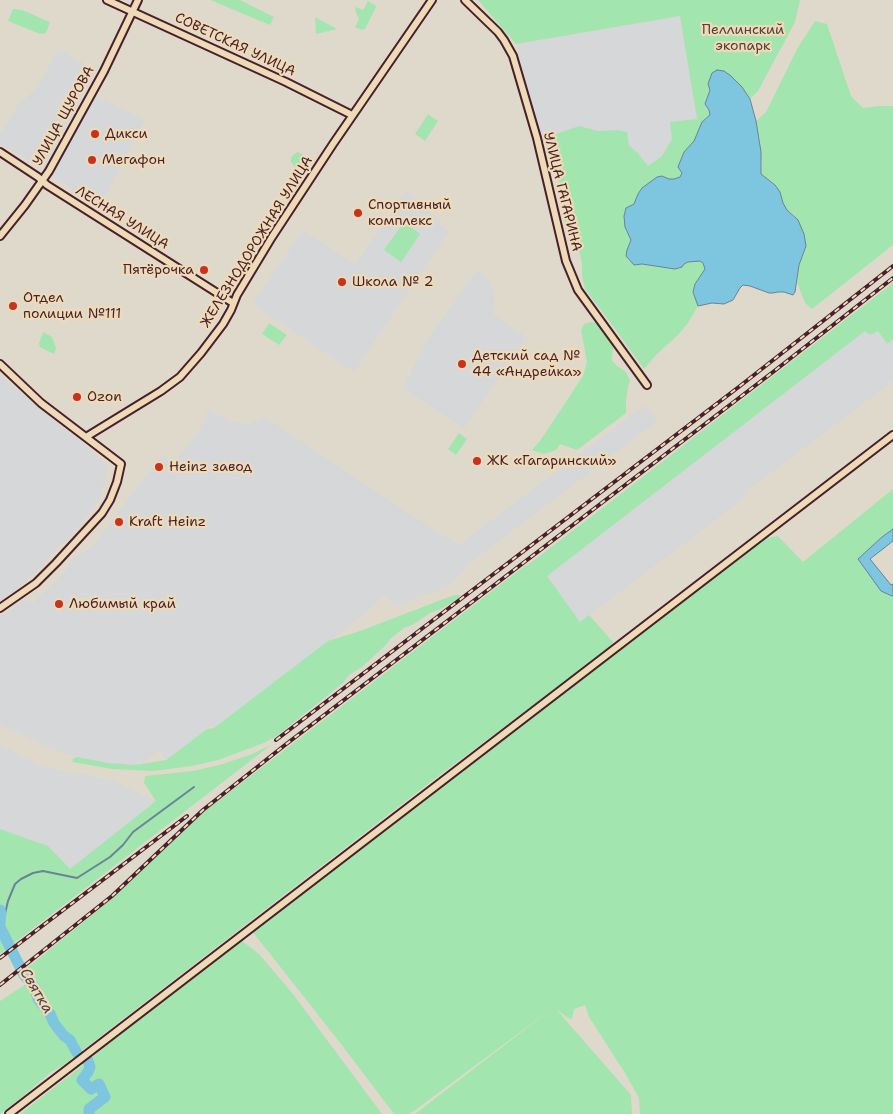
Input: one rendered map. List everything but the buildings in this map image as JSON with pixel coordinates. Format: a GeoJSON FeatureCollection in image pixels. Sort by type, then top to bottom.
{"type":"FeatureCollection","features":[{"type":"Feature","properties":{"kind":"street","name":"СОВЕТСКАЯ УЛИЦА"},"geometry":{"type":"LineString","coordinates":[[107,0],[286,82],[352,115]]}},
{"type":"Feature","properties":{"kind":"street","name":"УЛИЦА ЩУРОВА"},"geometry":{"type":"LineString","coordinates":[[0,236],[49,171],[104,71],[138,0]]}},
{"type":"Feature","properties":{"kind":"street","name":"ЖЕЛЕЗНОДОРОЖНАЯ УЛИЦА"},"geometry":{"type":"LineString","coordinates":[[86,437],[161,391],[180,377],[190,366],[223,324],[233,303],[272,237],[352,115],[432,0]]}},
{"type":"Feature","properties":{"kind":"street","name":"УЛИЦА ГАГАРИНА"},"geometry":{"type":"LineString","coordinates":[[465,0],[498,32],[513,56],[536,138],[566,261],[578,290],[647,386]]}},
{"type":"Feature","properties":{"kind":"street","name":"ЛЕСНАЯ УЛИЦА"},"geometry":{"type":"LineString","coordinates":[[0,152],[38,176],[46,185],[233,303]]}},
{"type":"Feature","properties":{"kind":"street"},"geometry":{"type":"LineString","coordinates":[[0,364],[41,403],[121,464],[117,482],[110,500],[102,513],[36,583],[0,608]]}},
{"type":"Feature","properties":{"kind":"street"},"geometry":{"type":"LineString","coordinates":[[9,1114],[893,435]]}},
{"type":"Feature","properties":{"kind":"shaded area"},"geometry":{"type":"Polygon","coordinates":[[[680,16],[697,120],[671,122],[672,139],[662,156],[648,166],[617,130],[598,131],[579,126],[539,140],[516,44],[680,16]]]}},
{"type":"Feature","properties":{"kind":"shaded area"},"geometry":{"type":"Polygon","coordinates":[[[58,50],[97,70],[43,170],[0,143],[0,135],[17,106],[37,88],[58,50]]]}},
{"type":"Feature","properties":{"kind":"shaded area"},"geometry":{"type":"Polygon","coordinates":[[[94,95],[145,120],[100,206],[51,176],[94,95]]]}},
{"type":"Feature","properties":{"kind":"shaded area","name":"Школа № 2"},"geometry":{"type":"Polygon","coordinates":[[[407,190],[416,197],[413,201],[442,220],[439,225],[449,231],[354,372],[253,304],[303,230],[355,265],[407,190]]]}},
{"type":"Feature","properties":{"kind":"shaded area","name":"Детский сад № 44 «Андрейка»"},"geometry":{"type":"Polygon","coordinates":[[[478,269],[488,280],[494,291],[495,304],[493,314],[527,338],[464,428],[403,388],[428,339],[478,269]]]}},
{"type":"Feature","properties":{"kind":"shaded area"},"geometry":{"type":"Polygon","coordinates":[[[865,331],[878,331],[887,344],[893,339],[893,381],[745,492],[747,496],[580,622],[547,576],[865,331]]]}},
{"type":"Feature","properties":{"kind":"shaded area"},"geometry":{"type":"Polygon","coordinates":[[[0,375],[108,465],[99,500],[69,538],[57,547],[33,576],[31,574],[21,586],[0,601],[0,375]]]}},
{"type":"Feature","properties":{"kind":"shaded area"},"geometry":{"type":"Polygon","coordinates":[[[645,405],[657,421],[471,562],[449,586],[394,607],[392,601],[384,594],[362,616],[214,728],[211,725],[166,760],[159,750],[143,763],[135,765],[108,763],[77,757],[55,750],[0,725],[0,617],[24,600],[33,603],[68,568],[71,560],[92,547],[162,455],[173,464],[200,430],[209,408],[229,421],[237,423],[250,424],[265,417],[409,514],[459,545],[645,405]]]}},
{"type":"Feature","properties":{"kind":"shaded area"},"geometry":{"type":"Polygon","coordinates":[[[0,745],[43,767],[117,781],[123,786],[156,801],[70,869],[48,846],[0,829],[0,745]]]}},
{"type":"Feature","properties":{"kind":"green space"},"geometry":{"type":"Polygon","coordinates":[[[210,0],[240,0],[274,17],[270,25],[210,0]]]}},
{"type":"Feature","properties":{"kind":"green space","name":"Пеллинский экопарк"},"geometry":{"type":"Polygon","coordinates":[[[478,0],[800,0],[795,22],[758,91],[750,99],[742,87],[710,90],[706,107],[710,115],[702,122],[694,141],[684,152],[679,167],[682,173],[680,177],[669,179],[662,176],[657,177],[642,188],[634,204],[624,212],[624,222],[631,240],[626,256],[634,265],[642,264],[675,269],[688,262],[700,261],[704,263],[705,269],[695,284],[693,292],[698,306],[688,323],[644,369],[585,289],[579,251],[563,218],[566,211],[567,194],[551,168],[553,156],[548,146],[539,140],[579,126],[598,131],[617,130],[627,132],[629,146],[637,152],[648,166],[662,156],[672,139],[670,122],[697,119],[680,16],[516,44],[478,0]]]}},
{"type":"Feature","properties":{"kind":"green space"},"geometry":{"type":"Polygon","coordinates":[[[368,1],[376,6],[365,29],[362,30],[355,27],[359,19],[355,10],[356,7],[363,10],[368,1]]]}},
{"type":"Feature","properties":{"kind":"green space"},"geometry":{"type":"Polygon","coordinates":[[[13,9],[22,10],[50,22],[46,33],[40,34],[8,21],[13,9]]]}},
{"type":"Feature","properties":{"kind":"green space"},"geometry":{"type":"Polygon","coordinates":[[[315,17],[337,29],[316,34],[315,17]]]}},
{"type":"Feature","properties":{"kind":"green space"},"geometry":{"type":"Polygon","coordinates":[[[815,21],[827,24],[851,96],[863,108],[893,106],[893,245],[812,309],[805,303],[797,282],[799,265],[806,246],[804,234],[793,214],[787,210],[775,185],[761,174],[762,165],[756,121],[766,112],[797,49],[815,21]]]}},
{"type":"Feature","properties":{"kind":"green space"},"geometry":{"type":"Polygon","coordinates":[[[428,114],[438,121],[425,141],[415,134],[428,114]]]}},
{"type":"Feature","properties":{"kind":"green space"},"geometry":{"type":"Polygon","coordinates":[[[297,152],[302,154],[307,162],[302,180],[298,182],[292,176],[295,167],[291,162],[291,158],[297,152]]]}},
{"type":"Feature","properties":{"kind":"green space"},"geometry":{"type":"Polygon","coordinates":[[[404,222],[420,234],[401,262],[384,250],[404,222]]]}},
{"type":"Feature","properties":{"kind":"green space"},"geometry":{"type":"Polygon","coordinates":[[[893,283],[893,339],[887,344],[878,331],[870,335],[865,331],[547,576],[580,622],[589,615],[613,642],[606,651],[441,774],[62,1066],[51,1072],[0,1114],[0,1001],[32,980],[26,969],[113,898],[205,811],[609,503],[893,283]]]}},
{"type":"Feature","properties":{"kind":"green space"},"geometry":{"type":"Polygon","coordinates":[[[591,322],[599,323],[607,335],[613,346],[612,360],[626,372],[630,381],[626,413],[577,450],[560,444],[556,450],[544,454],[532,450],[583,376],[587,362],[581,330],[584,324],[591,322]]]}},
{"type":"Feature","properties":{"kind":"green space"},"geometry":{"type":"Polygon","coordinates":[[[269,323],[287,335],[279,345],[262,334],[269,323]]]}},
{"type":"Feature","properties":{"kind":"green space"},"geometry":{"type":"Polygon","coordinates":[[[43,332],[52,337],[56,348],[54,354],[40,347],[39,343],[43,332]]]}},
{"type":"Feature","properties":{"kind":"green space"},"geometry":{"type":"Polygon","coordinates":[[[459,433],[467,439],[456,455],[448,449],[459,433]]]}},
{"type":"Feature","properties":{"kind":"green space"},"geometry":{"type":"Polygon","coordinates":[[[893,489],[893,529],[858,559],[893,595],[893,1114],[640,1114],[639,1098],[589,1017],[585,1005],[574,1009],[572,1019],[556,1009],[631,1095],[632,1114],[415,1114],[554,1007],[410,1114],[394,1114],[252,931],[766,538],[778,536],[803,562],[893,489]]]}},
{"type":"Feature","properties":{"kind":"green space"},"geometry":{"type":"Polygon","coordinates":[[[454,595],[460,595],[458,599],[404,628],[362,667],[349,675],[343,683],[278,735],[264,743],[218,760],[192,766],[153,771],[112,769],[72,762],[77,757],[108,763],[135,765],[166,760],[207,729],[214,728],[328,641],[360,631],[454,595]]]}},
{"type":"Feature","properties":{"kind":"green space"},"geometry":{"type":"Polygon","coordinates":[[[271,745],[0,954],[0,829],[48,846],[70,869],[156,801],[144,783],[145,776],[193,771],[223,764],[271,745]]]}},
{"type":"Feature","properties":{"kind":"green space"},"geometry":{"type":"Polygon","coordinates":[[[241,940],[259,954],[293,994],[382,1114],[20,1114],[88,1061],[193,973],[241,940]]]}},
{"type":"Feature","properties":{"kind":"water"},"geometry":{"type":"Polygon","coordinates":[[[717,70],[724,71],[731,76],[750,99],[761,152],[761,174],[775,185],[787,210],[798,220],[804,234],[806,246],[799,265],[793,295],[784,292],[769,293],[743,285],[733,300],[724,304],[712,303],[698,306],[693,292],[695,284],[705,269],[703,263],[700,261],[688,262],[682,267],[675,269],[642,264],[634,265],[626,256],[631,240],[625,227],[624,216],[626,208],[634,204],[642,188],[657,177],[662,176],[674,179],[680,177],[682,173],[678,167],[684,152],[694,141],[702,122],[710,115],[705,104],[710,90],[708,84],[712,73],[717,70]]]}},
{"type":"Feature","properties":{"kind":"water"},"geometry":{"type":"Polygon","coordinates":[[[893,529],[893,541],[870,559],[891,585],[893,584],[892,596],[881,591],[858,559],[893,529]]]}},
{"type":"Feature","properties":{"kind":"waterway"},"geometry":{"type":"LineString","coordinates":[[0,922],[4,918],[15,884],[21,879],[33,873],[43,871],[77,878],[110,857],[133,832],[194,787]]}},
{"type":"Feature","properties":{"kind":"waterway","name":"Святка"},"geometry":{"type":"LineString","coordinates":[[0,910],[0,923]]}},
{"type":"Feature","properties":{"kind":"waterway","name":"Святка"},"geometry":{"type":"LineString","coordinates":[[0,927],[24,975],[35,988],[38,999],[64,1036],[70,1040],[77,1053]]}},
{"type":"Feature","properties":{"kind":"waterway","name":"Святка"},"geometry":{"type":"LineString","coordinates":[[88,1061],[90,1067],[82,1080],[91,1089],[99,1084],[105,1097],[89,1109],[89,1114]]}},
{"type":"Feature","properties":{"kind":"railway"},"geometry":{"type":"LineString","coordinates":[[276,740],[740,386],[893,266]]}},
{"type":"Feature","properties":{"kind":"railway"},"geometry":{"type":"LineString","coordinates":[[0,985],[112,896],[203,810],[285,745],[893,278]]}},
{"type":"Feature","properties":{"kind":"railway"},"geometry":{"type":"LineString","coordinates":[[0,958],[187,816]]}},
{"type":"Feature","properties":{"kind":"place","name":"Дикси"},"geometry":{"type":"Point","coordinates":[95,134]}},
{"type":"Feature","properties":{"kind":"place","name":"Мегафон"},"geometry":{"type":"Point","coordinates":[92,160]}},
{"type":"Feature","properties":{"kind":"place","name":"Спортивный комплекс"},"geometry":{"type":"Point","coordinates":[358,213]}},
{"type":"Feature","properties":{"kind":"place","name":"Пятёрочка"},"geometry":{"type":"Point","coordinates":[204,270]}},
{"type":"Feature","properties":{"kind":"place","name":"Школа № 2"},"geometry":{"type":"Point","coordinates":[342,282]}},
{"type":"Feature","properties":{"kind":"place","name":"Отдел полиции №111"},"geometry":{"type":"Point","coordinates":[13,306]}},
{"type":"Feature","properties":{"kind":"place","name":"Детский сад № 44 «Андрейка»"},"geometry":{"type":"Point","coordinates":[462,364]}},
{"type":"Feature","properties":{"kind":"place","name":"Ozon"},"geometry":{"type":"Point","coordinates":[77,397]}},
{"type":"Feature","properties":{"kind":"place","name":"ЖК «Гагаринский»"},"geometry":{"type":"Point","coordinates":[477,461]}},
{"type":"Feature","properties":{"kind":"place","name":"Heinz завод"},"geometry":{"type":"Point","coordinates":[159,467]}},
{"type":"Feature","properties":{"kind":"place","name":"Kraft Heinz"},"geometry":{"type":"Point","coordinates":[119,522]}},
{"type":"Feature","properties":{"kind":"place","name":"Любимый край"},"geometry":{"type":"Point","coordinates":[59,604]}}]}
